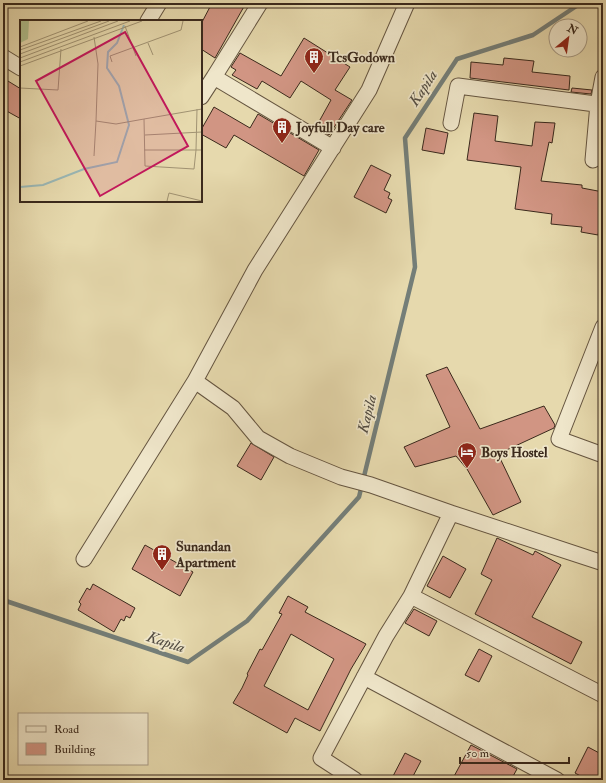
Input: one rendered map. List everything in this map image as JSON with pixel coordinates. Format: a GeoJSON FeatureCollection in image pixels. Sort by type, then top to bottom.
{"type":"FeatureCollection","features":[{"type":"Feature","properties":{"kind":"street"},"geometry":{"type":"LineString","coordinates":[[149,20],[159,3]]}},
{"type":"Feature","properties":{"kind":"street"},"geometry":{"type":"LineString","coordinates":[[202,95],[260,3]]}},
{"type":"Feature","properties":{"kind":"street"},"geometry":{"type":"LineString","coordinates":[[84,559],[194,381],[255,270],[369,90],[407,3]]}},
{"type":"Feature","properties":{"kind":"street"},"geometry":{"type":"LineString","coordinates":[[3,57],[20,67]]}},
{"type":"Feature","properties":{"kind":"street"},"geometry":{"type":"LineString","coordinates":[[214,77],[333,148]]}},
{"type":"Feature","properties":{"kind":"street"},"geometry":{"type":"LineString","coordinates":[[593,160],[603,77]]}},
{"type":"Feature","properties":{"kind":"street"},"geometry":{"type":"LineString","coordinates":[[451,123],[458,86],[600,105]]}},
{"type":"Feature","properties":{"kind":"street"},"geometry":{"type":"LineString","coordinates":[[603,327],[559,439],[603,455]]}},
{"type":"Feature","properties":{"kind":"street"},"geometry":{"type":"LineString","coordinates":[[194,381],[233,408],[258,438],[290,456],[341,477],[371,485],[603,563]]}},
{"type":"Feature","properties":{"kind":"street"},"geometry":{"type":"LineString","coordinates":[[355,780],[321,758],[364,677],[410,596],[451,513]]}},
{"type":"Feature","properties":{"kind":"street"},"geometry":{"type":"LineString","coordinates":[[410,596],[603,694]]}},
{"type":"Feature","properties":{"kind":"street"},"geometry":{"type":"LineString","coordinates":[[364,677],[556,780]]}},
{"type":"Feature","properties":{"kind":"building"},"geometry":{"type":"Polygon","coordinates":[[[212,3],[246,3],[215,58],[202,50],[202,22],[212,3]]]}},
{"type":"Feature","properties":{"kind":"building"},"geometry":{"type":"Polygon","coordinates":[[[304,38],[350,67],[335,90],[352,100],[329,135],[316,127],[331,100],[301,81],[290,98],[262,81],[257,89],[232,75],[236,70],[231,67],[240,53],[281,76],[304,38]]]}},
{"type":"Feature","properties":{"kind":"building"},"geometry":{"type":"Polygon","coordinates":[[[504,58],[534,61],[532,72],[570,76],[569,90],[470,78],[471,62],[503,65],[504,58]]]}},
{"type":"Feature","properties":{"kind":"building"},"geometry":{"type":"Polygon","coordinates":[[[3,78],[20,88],[20,118],[3,109],[3,78]]]}},
{"type":"Feature","properties":{"kind":"building"},"geometry":{"type":"Polygon","coordinates":[[[572,88],[592,90],[591,94],[571,92],[572,88]]]}},
{"type":"Feature","properties":{"kind":"building","name":"Joyfull Day care"},"geometry":{"type":"Polygon","coordinates":[[[214,107],[250,128],[258,114],[319,150],[304,176],[234,135],[226,148],[202,135],[202,128],[214,107]]]}},
{"type":"Feature","properties":{"kind":"building"},"geometry":{"type":"Polygon","coordinates":[[[474,113],[498,116],[495,141],[532,146],[535,122],[555,123],[552,143],[549,142],[541,181],[582,185],[582,188],[603,192],[603,208],[598,235],[581,232],[582,227],[551,224],[552,214],[515,209],[521,167],[467,160],[474,113]]]}},
{"type":"Feature","properties":{"kind":"building"},"geometry":{"type":"Polygon","coordinates":[[[426,128],[448,133],[444,154],[422,150],[426,128]]]}},
{"type":"Feature","properties":{"kind":"building"},"geometry":{"type":"Polygon","coordinates":[[[371,165],[391,175],[384,190],[390,193],[388,198],[392,200],[386,213],[354,197],[371,165]]]}},
{"type":"Feature","properties":{"kind":"building"},"geometry":{"type":"Polygon","coordinates":[[[447,367],[480,429],[544,406],[555,425],[554,428],[498,454],[521,502],[493,515],[467,469],[456,456],[415,467],[404,447],[450,427],[426,375],[447,367]]]}},
{"type":"Feature","properties":{"kind":"building"},"geometry":{"type":"Polygon","coordinates":[[[251,443],[274,457],[261,480],[237,466],[251,443]]]}},
{"type":"Feature","properties":{"kind":"building"},"geometry":{"type":"Polygon","coordinates":[[[497,538],[533,555],[535,551],[561,565],[532,617],[582,642],[571,664],[475,614],[492,580],[481,574],[497,538]]]}},
{"type":"Feature","properties":{"kind":"building","name":"Sunandan Apartment"},"geometry":{"type":"Polygon","coordinates":[[[145,545],[193,572],[180,596],[132,569],[145,545]]]}},
{"type":"Feature","properties":{"kind":"building"},"geometry":{"type":"Polygon","coordinates":[[[443,556],[466,569],[450,598],[427,586],[443,556]]]}},
{"type":"Feature","properties":{"kind":"building"},"geometry":{"type":"Polygon","coordinates":[[[93,584],[135,608],[130,618],[126,616],[124,621],[121,619],[114,632],[78,610],[81,604],[79,602],[87,588],[90,590],[93,584]]]}},
{"type":"Feature","properties":{"kind":"building"},"geometry":{"type":"Polygon","coordinates":[[[288,596],[308,607],[305,612],[366,644],[351,669],[320,731],[295,718],[287,733],[233,703],[242,688],[248,675],[247,674],[260,649],[262,650],[282,614],[279,613],[288,596]],[[291,634],[264,686],[308,710],[334,659],[291,634]]]}},
{"type":"Feature","properties":{"kind":"building"},"geometry":{"type":"Polygon","coordinates":[[[414,609],[437,621],[429,636],[405,623],[414,609]]]}},
{"type":"Feature","properties":{"kind":"building"},"geometry":{"type":"Polygon","coordinates":[[[479,649],[492,656],[479,682],[465,675],[479,649]]]}},
{"type":"Feature","properties":{"kind":"building"},"geometry":{"type":"Polygon","coordinates":[[[471,745],[517,769],[511,780],[452,780],[471,745]]]}},
{"type":"Feature","properties":{"kind":"building"},"geometry":{"type":"Polygon","coordinates":[[[588,747],[603,755],[603,780],[588,780],[575,773],[588,747]]]}},
{"type":"Feature","properties":{"kind":"building"},"geometry":{"type":"Polygon","coordinates":[[[405,753],[421,761],[411,780],[391,780],[405,753]]]}},
{"type":"Feature","properties":{"kind":"waterway","name":"Kapila"},"geometry":{"type":"LineString","coordinates":[[3,600],[188,662],[247,621],[359,497],[415,267],[405,138],[457,59],[533,35],[581,3]]}},
{"type":"Feature","properties":{"kind":"place","name":"TcsGodown"},"geometry":{"type":"Point","coordinates":[314,74]}},
{"type":"Feature","properties":{"kind":"place","name":"Joyfull Day care"},"geometry":{"type":"Point","coordinates":[282,144]}},
{"type":"Feature","properties":{"kind":"place","name":"Boys Hostel"},"geometry":{"type":"Point","coordinates":[467,469]}},
{"type":"Feature","properties":{"kind":"place","name":"Sunandan Apartment"},"geometry":{"type":"Point","coordinates":[162,571]}}]}
